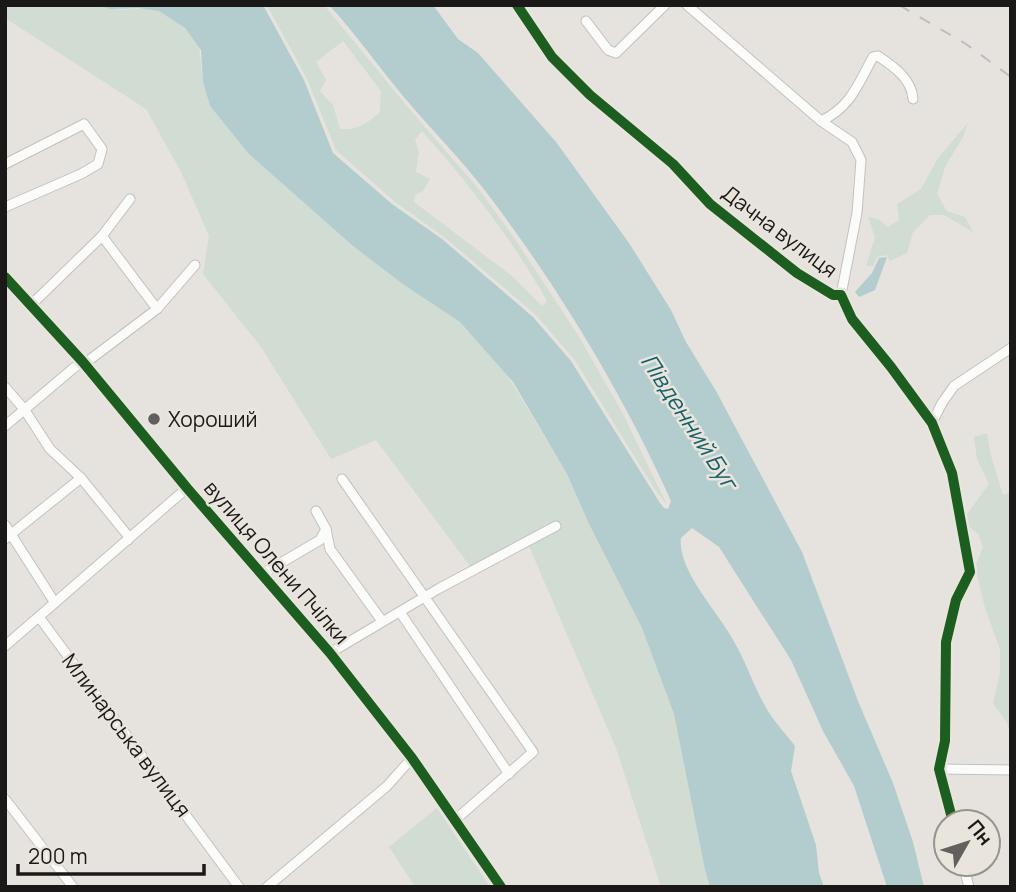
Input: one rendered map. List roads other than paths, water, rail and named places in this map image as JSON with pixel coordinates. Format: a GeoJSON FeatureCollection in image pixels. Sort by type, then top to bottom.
{"type":"FeatureCollection","features":[{"type":"Feature","properties":{"kind":"street","name":"Дачна вулиця"},"geometry":{"type":"LineString","coordinates":[[517,5],[552,57],[590,95],[673,164],[710,204],[797,274],[833,295],[841,295],[852,319],[932,423],[952,472],[970,572],[956,600],[946,642],[945,741],[939,769]]}},
{"type":"Feature","properties":{"kind":"street"},"geometry":{"type":"LineString","coordinates":[[586,21],[608,50],[616,52],[665,5]]}},
{"type":"Feature","properties":{"kind":"street"},"geometry":{"type":"LineString","coordinates":[[687,5],[821,121],[852,142],[861,160],[857,213],[841,295]]}},
{"type":"Feature","properties":{"kind":"street"},"geometry":{"type":"LineString","coordinates":[[821,121],[836,114],[848,101],[873,57],[878,56],[888,62],[907,80],[913,90],[913,99]]}},
{"type":"Feature","properties":{"kind":"street"},"geometry":{"type":"LineString","coordinates":[[5,164],[84,124],[102,149],[98,164],[5,207]]}},
{"type":"Feature","properties":{"kind":"street"},"geometry":{"type":"LineString","coordinates":[[30,306],[102,236],[130,199]]}},
{"type":"Feature","properties":{"kind":"street"},"geometry":{"type":"LineString","coordinates":[[102,236],[157,309]]}},
{"type":"Feature","properties":{"kind":"street"},"geometry":{"type":"LineString","coordinates":[[5,426],[83,362],[157,309],[195,265]]}},
{"type":"Feature","properties":{"kind":"street","name":"вулиця Олени Пчілки"},"geometry":{"type":"LineString","coordinates":[[5,277],[83,362],[187,488],[330,653],[412,758],[501,887]]}},
{"type":"Feature","properties":{"kind":"street"},"geometry":{"type":"LineString","coordinates":[[932,423],[954,386],[1011,348]]}},
{"type":"Feature","properties":{"kind":"street"},"geometry":{"type":"LineString","coordinates":[[5,387],[24,409],[50,449],[81,478],[129,537]]}},
{"type":"Feature","properties":{"kind":"street"},"geometry":{"type":"LineString","coordinates":[[8,536],[81,478]]}},
{"type":"Feature","properties":{"kind":"street"},"geometry":{"type":"LineString","coordinates":[[342,479],[533,752],[455,820]]}},
{"type":"Feature","properties":{"kind":"street"},"geometry":{"type":"LineString","coordinates":[[5,646],[187,488]]}},
{"type":"Feature","properties":{"kind":"street"},"geometry":{"type":"LineString","coordinates":[[316,511],[326,529],[330,549],[382,621]]}},
{"type":"Feature","properties":{"kind":"street"},"geometry":{"type":"LineString","coordinates":[[5,525],[8,536],[55,603]]}},
{"type":"Feature","properties":{"kind":"street"},"geometry":{"type":"LineString","coordinates":[[330,653],[426,596],[556,526]]}},
{"type":"Feature","properties":{"kind":"street"},"geometry":{"type":"LineString","coordinates":[[262,574],[320,540],[326,529]]}},
{"type":"Feature","properties":{"kind":"street"},"geometry":{"type":"LineString","coordinates":[[125,548],[129,537]]}},
{"type":"Feature","properties":{"kind":"street"},"geometry":{"type":"LineString","coordinates":[[400,612],[509,774]]}},
{"type":"Feature","properties":{"kind":"street","name":"Млинарська вулиця"},"geometry":{"type":"LineString","coordinates":[[39,617],[239,887]]}},
{"type":"Feature","properties":{"kind":"street"},"geometry":{"type":"LineString","coordinates":[[267,887],[387,786],[412,758]]}},
{"type":"Feature","properties":{"kind":"street"},"geometry":{"type":"LineString","coordinates":[[949,808],[939,769],[1011,771]]}},
{"type":"Feature","properties":{"kind":"street"},"geometry":{"type":"LineString","coordinates":[[5,799],[73,887]]}},
{"type":"Feature","properties":{"kind":"water","name":"Південний Буг"},"geometry":{"type":"Polygon","coordinates":[[[96,5],[263,5],[304,80],[333,153],[392,204],[442,239],[533,317],[571,361],[660,503],[668,509],[671,501],[632,420],[586,339],[536,261],[473,176],[329,5],[433,5],[458,39],[478,53],[556,142],[629,243],[671,310],[802,552],[858,701],[893,783],[913,842],[924,887],[887,887],[854,786],[823,731],[791,660],[719,547],[692,528],[681,538],[681,550],[691,576],[732,638],[768,711],[795,746],[791,771],[816,845],[819,873],[824,887],[710,887],[674,714],[642,628],[589,524],[567,474],[513,382],[460,322],[404,285],[353,246],[249,154],[210,106],[203,82],[201,50],[185,28],[159,11],[139,8],[111,9],[96,5]]]}},
{"type":"Feature","properties":{"kind":"water"},"geometry":{"type":"Polygon","coordinates":[[[887,257],[875,290],[859,297],[855,292],[872,273],[879,258],[887,257]]]}},
{"type":"Feature","properties":{"kind":"railway"},"geometry":{"type":"LineString","coordinates":[[899,5],[966,44],[1011,77]]}},
{"type":"Feature","properties":{"kind":"place","name":"Хороший"},"geometry":{"type":"Point","coordinates":[154,419]}}]}
